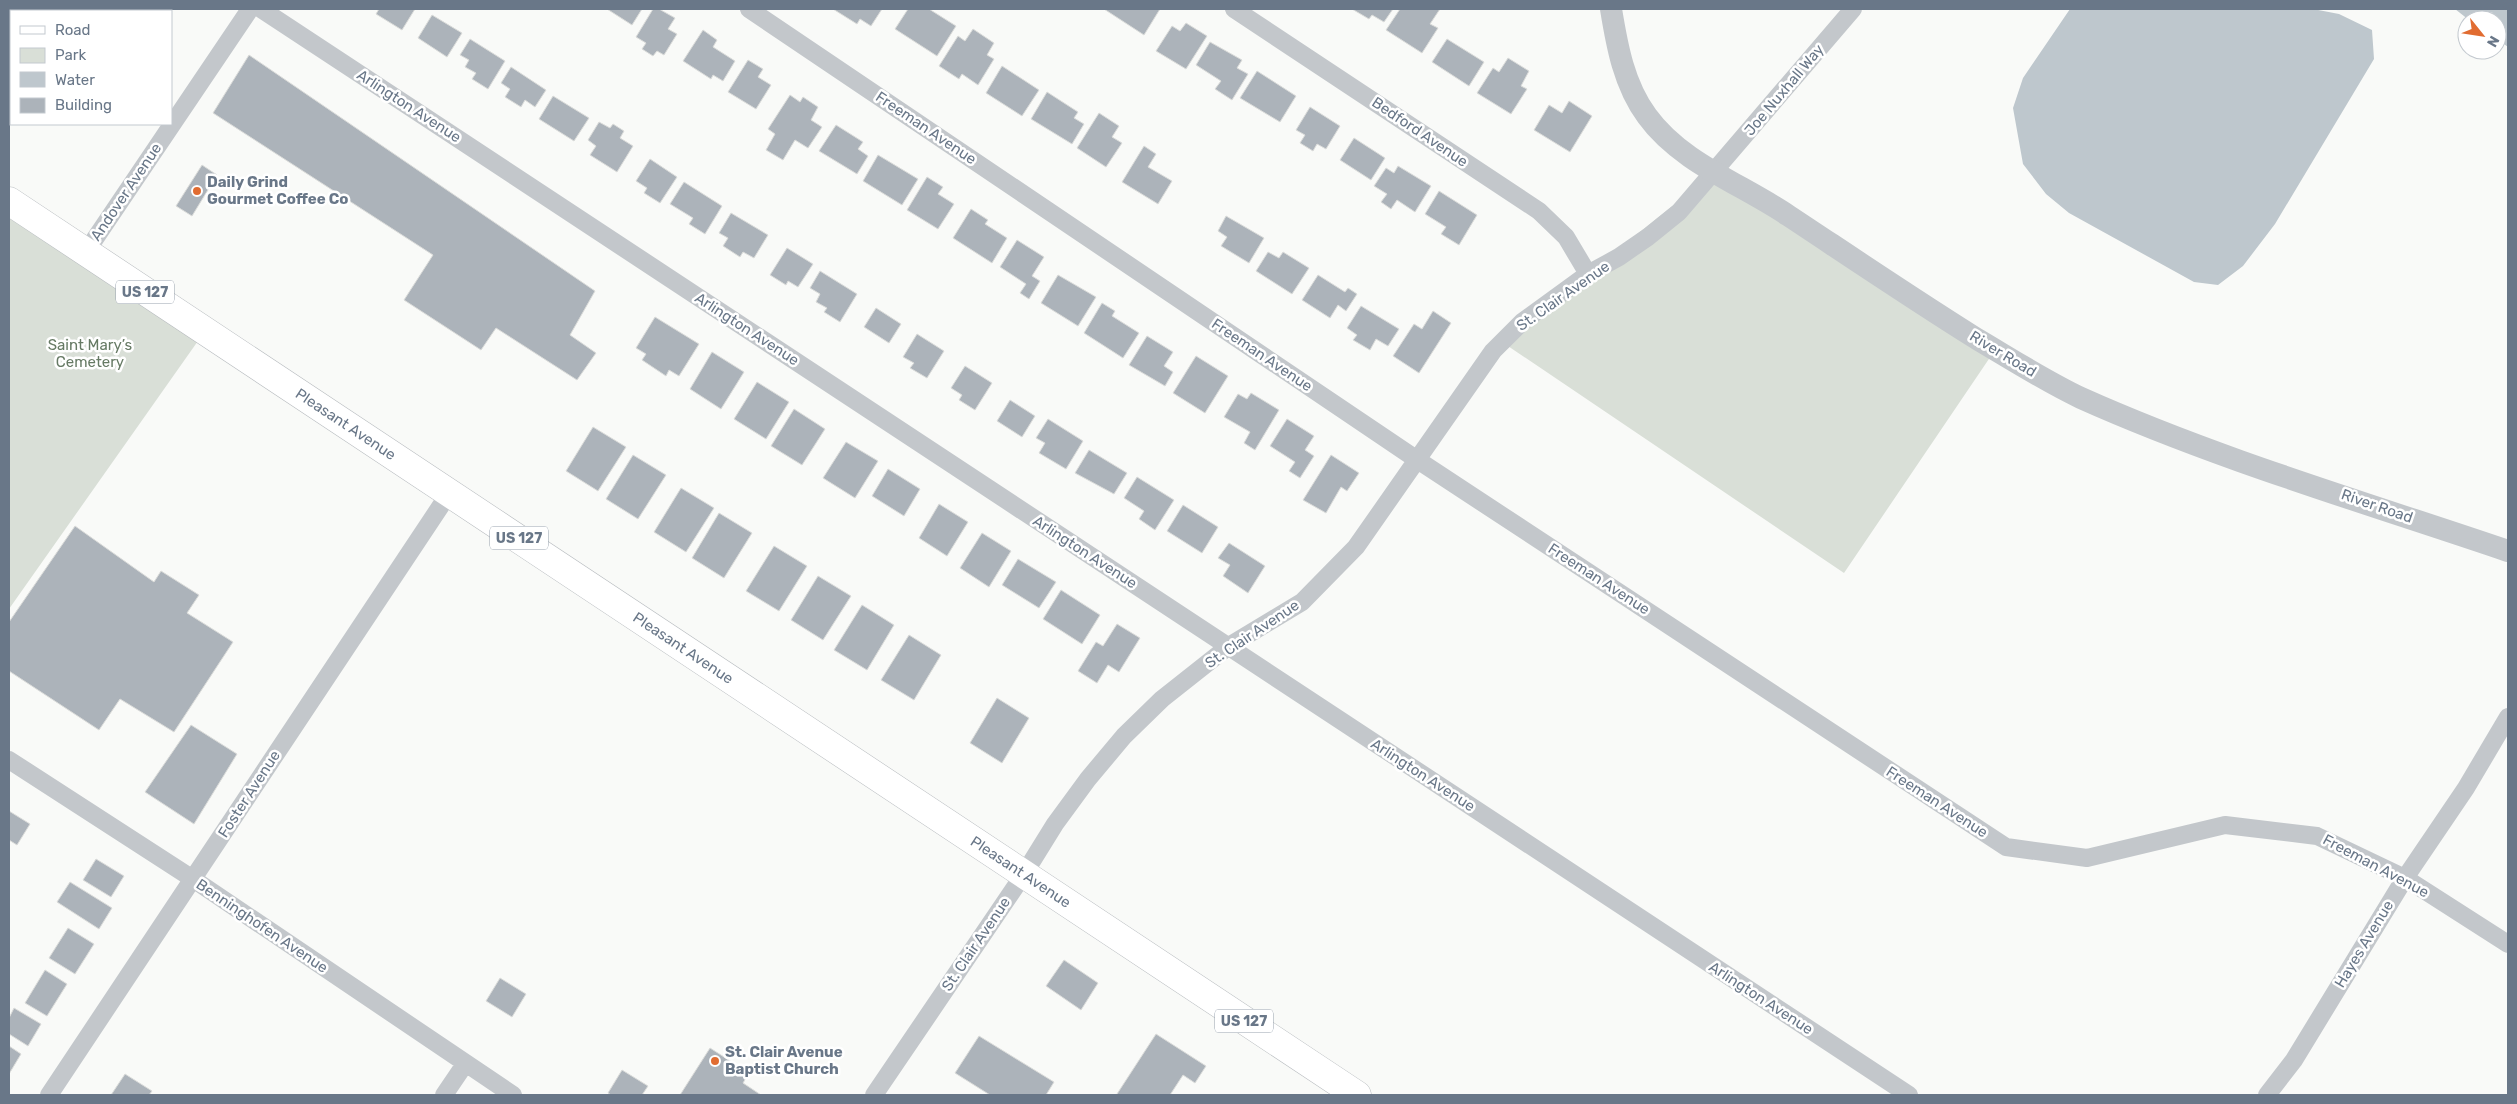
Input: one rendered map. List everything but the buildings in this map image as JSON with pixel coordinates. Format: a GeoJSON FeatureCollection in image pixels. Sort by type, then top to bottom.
{"type":"FeatureCollection","features":[{"type":"Feature","properties":{"kind":"main road","name":"Pleasant Avenue"},"geometry":{"type":"LineString","coordinates":[[9,201],[1357,1095]]}},
{"type":"Feature","properties":{"kind":"street","name":"Andover Avenue"},"geometry":{"type":"LineString","coordinates":[[172,125],[250,9]]}},
{"type":"Feature","properties":{"kind":"street","name":"Arlington Avenue"},"geometry":{"type":"LineString","coordinates":[[261,9],[1909,1095]]}},
{"type":"Feature","properties":{"kind":"street","name":"Freeman Avenue"},"geometry":{"type":"LineString","coordinates":[[748,9],[766,14],[1416,458],[2006,847],[2087,858],[2225,824],[2317,836],[2405,878],[2508,944]]}},
{"type":"Feature","properties":{"kind":"street","name":"Bedford Avenue"},"geometry":{"type":"LineString","coordinates":[[1234,9],[1539,211],[1566,237],[1588,274]]}},
{"type":"Feature","properties":{"kind":"street","name":"River Road"},"geometry":{"type":"LineString","coordinates":[[1611,9],[1616,44],[1629,86],[1647,116],[1674,146],[1775,207],[1933,312],[1995,350],[2081,398],[2209,449],[2508,551]]}},
{"type":"Feature","properties":{"kind":"street","name":"Joe Nuxhall Way"},"geometry":{"type":"LineString","coordinates":[[1715,172],[1853,9]]}},
{"type":"Feature","properties":{"kind":"street","name":"Andover Avenue"},"geometry":{"type":"LineString","coordinates":[[86,252],[172,125]]}},
{"type":"Feature","properties":{"kind":"street","name":"St. Clair Avenue"},"geometry":{"type":"LineString","coordinates":[[874,1095],[1024,874],[1069,803],[1124,736],[1162,699],[1230,646],[1302,602],[1356,547],[1416,458],[1493,351],[1522,322],[1588,274],[1619,257],[1679,212],[1715,172]]}},
{"type":"Feature","properties":{"kind":"street","name":"Foster Avenue"},"geometry":{"type":"LineString","coordinates":[[49,1095],[450,492]]}},
{"type":"Feature","properties":{"kind":"street","name":"Hayes Avenue"},"geometry":{"type":"LineString","coordinates":[[2267,1095],[2294,1060],[2405,878],[2466,788],[2508,716]]}},
{"type":"Feature","properties":{"kind":"street","name":"Benninghofen Avenue"},"geometry":{"type":"LineString","coordinates":[[9,760],[193,879],[513,1095]]}},
{"type":"Feature","properties":{"kind":"street"},"geometry":{"type":"LineString","coordinates":[[444,1095],[465,1064]]}},
{"type":"Feature","properties":{"kind":"green space"},"geometry":{"type":"Polygon","coordinates":[[[9,9],[61,9],[10,10],[9,89],[9,9]]]}},
{"type":"Feature","properties":{"kind":"green space"},"geometry":{"type":"Polygon","coordinates":[[[1715,172],[1995,350],[1844,573],[1502,342],[1715,172]]]}},
{"type":"Feature","properties":{"kind":"green space","name":"Saint Mary’s Cemetery"},"geometry":{"type":"Polygon","coordinates":[[[9,201],[205,331],[9,609],[9,201]]]}},
{"type":"Feature","properties":{"kind":"water"},"geometry":{"type":"Polygon","coordinates":[[[2070,9],[2313,9],[2339,14],[2372,30],[2374,59],[2275,224],[2243,266],[2218,285],[2194,282],[2069,213],[2046,194],[2023,164],[2013,108],[2023,78],[2070,9]]]}},
{"type":"Feature","properties":{"kind":"water"},"geometry":{"type":"Polygon","coordinates":[[[2455,9],[2508,9],[2508,47],[2507,10],[2457,11],[2455,9]]]}},
{"type":"Feature","properties":{"kind":"place","name":"Daily Grind Gourmet Coffee Co"},"geometry":{"type":"Point","coordinates":[197,191]}},
{"type":"Feature","properties":{"kind":"place","name":"St. Clair Avenue Baptist Church"},"geometry":{"type":"Point","coordinates":[715,1061]}}]}
